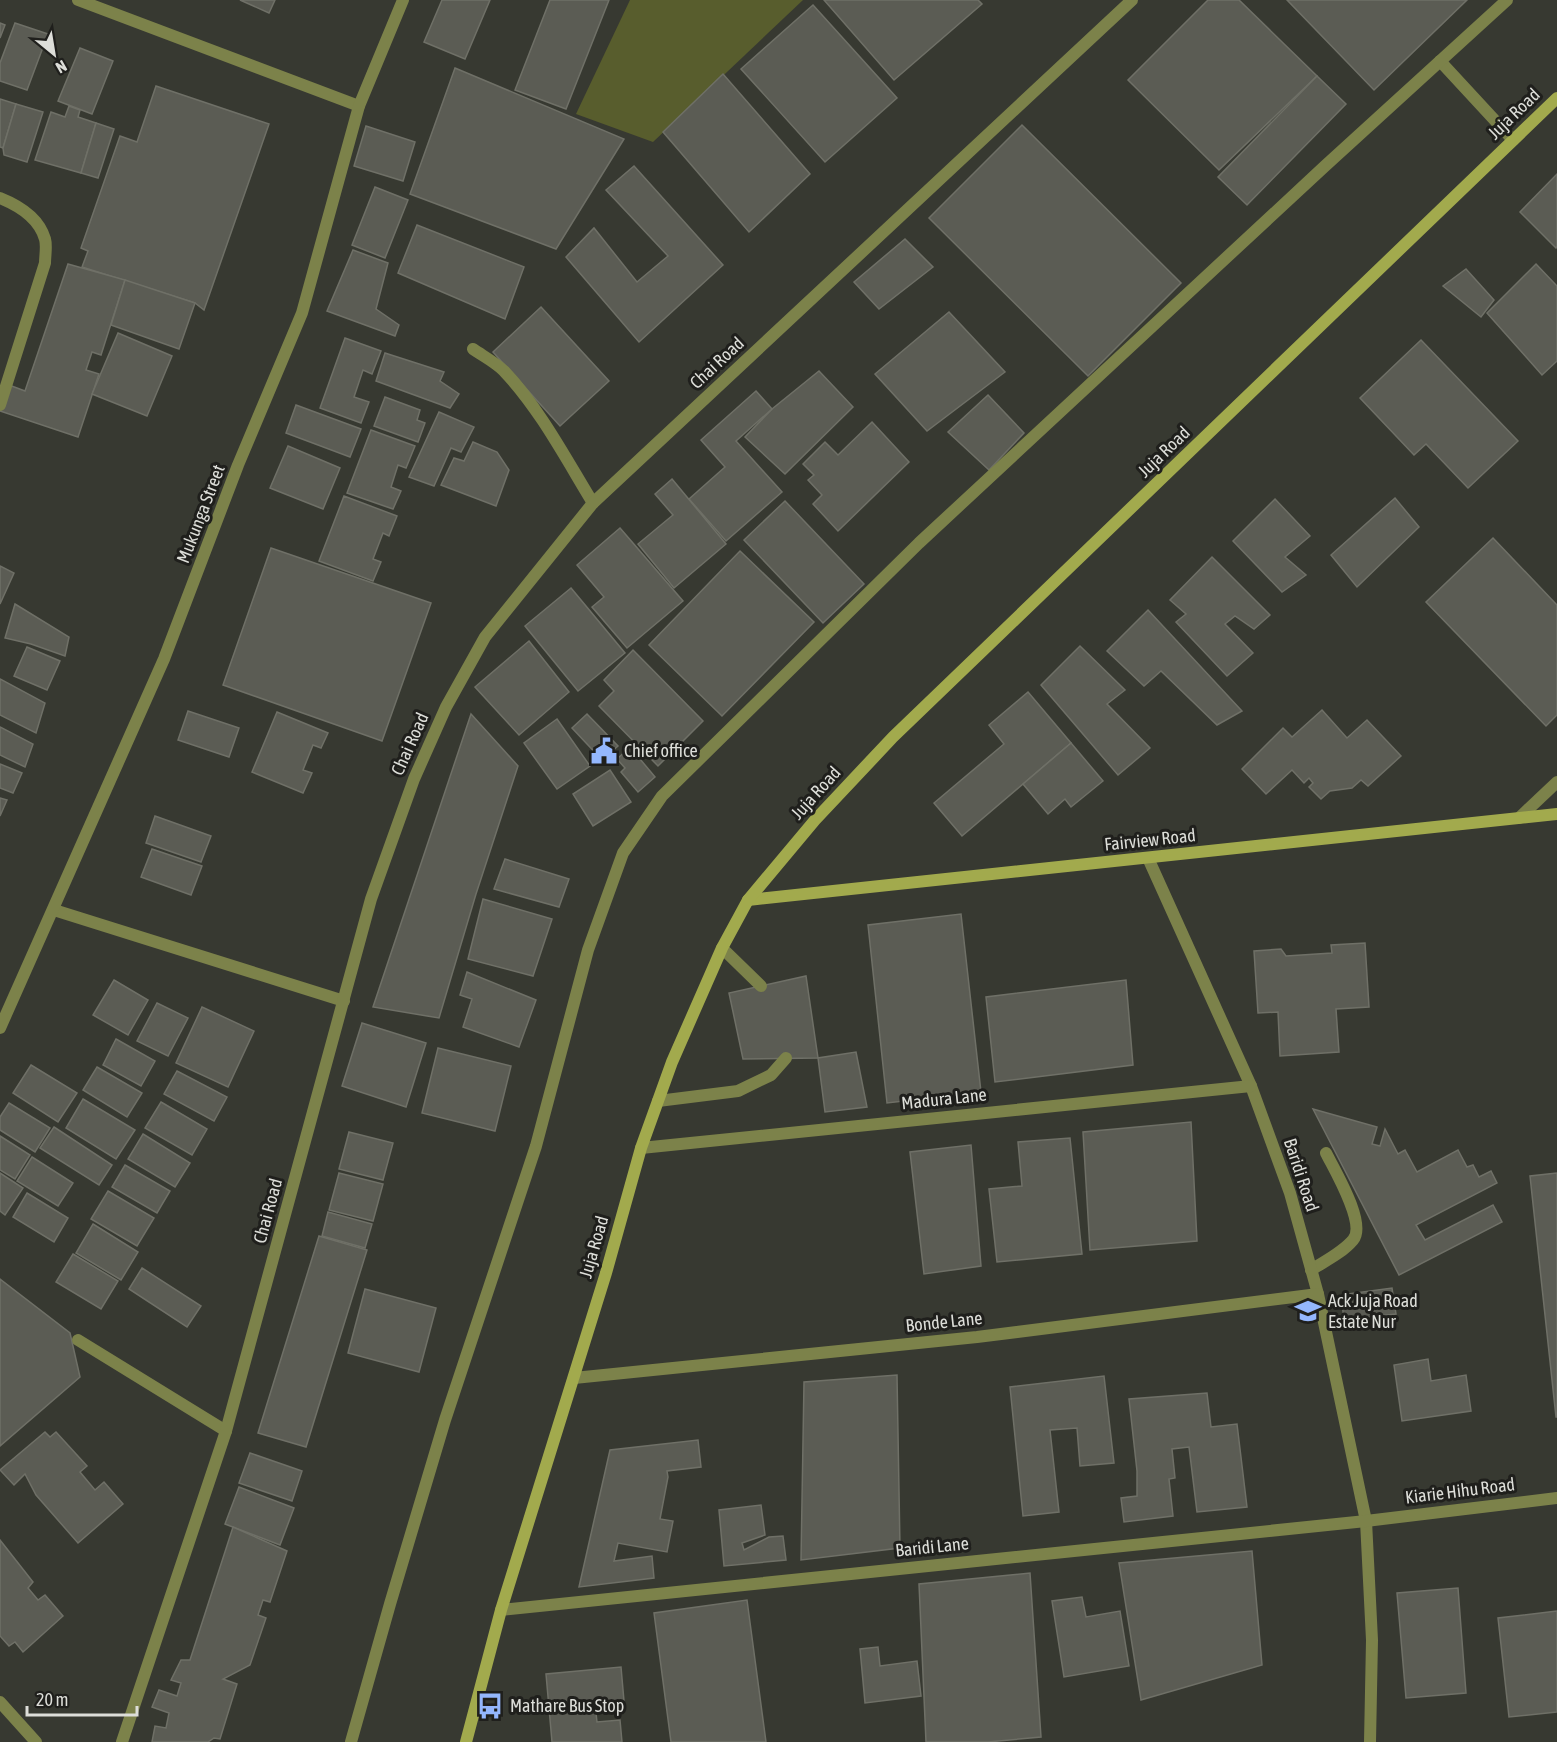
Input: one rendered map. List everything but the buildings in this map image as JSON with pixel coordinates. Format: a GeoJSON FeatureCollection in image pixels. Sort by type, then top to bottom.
{"type":"FeatureCollection","features":[{"type":"Feature","properties":{"kind":"main road","name":"Juja Road"},"geometry":{"type":"LineString","coordinates":[[466,1742],[501,1610],[574,1378],[641,1148],[672,1062],[722,948],[748,900],[815,820],[893,737],[1557,98]]}},
{"type":"Feature","properties":{"kind":"main road","name":"Fairview Road"},"geometry":{"type":"LineString","coordinates":[[748,900],[1557,814]]}},
{"type":"Feature","properties":{"kind":"street"},"geometry":{"type":"LineString","coordinates":[[78,0],[359,106]]}},
{"type":"Feature","properties":{"kind":"street","name":"Mukunga Street"},"geometry":{"type":"LineString","coordinates":[[0,1028],[164,659],[238,465],[302,313],[359,106],[403,0]]}},
{"type":"Feature","properties":{"kind":"street","name":"Chai Road"},"geometry":{"type":"LineString","coordinates":[[122,1742],[226,1431],[371,899],[414,779],[446,707],[486,637],[593,503],[1132,0]]}},
{"type":"Feature","properties":{"kind":"street"},"geometry":{"type":"LineString","coordinates":[[351,1742],[445,1420],[536,1146],[588,950],[623,853],[662,796],[911,551],[1507,0]]}},
{"type":"Feature","properties":{"kind":"street"},"geometry":{"type":"LineString","coordinates":[[1440,61],[1513,140]]}},
{"type":"Feature","properties":{"kind":"street"},"geometry":{"type":"LineString","coordinates":[[0,198],[25,211],[37,222],[46,240],[45,263],[0,405]]}},
{"type":"Feature","properties":{"kind":"street"},"geometry":{"type":"LineString","coordinates":[[473,349],[502,369],[522,392],[593,503]]}},
{"type":"Feature","properties":{"kind":"street"},"geometry":{"type":"LineString","coordinates":[[1519,818],[1557,782]]}},
{"type":"Feature","properties":{"kind":"street","name":"Baridi Road"},"geometry":{"type":"LineString","coordinates":[[1148,858],[1251,1086],[1290,1193],[1318,1294],[1366,1521],[1372,1640],[1366,1742]]}},
{"type":"Feature","properties":{"kind":"street"},"geometry":{"type":"LineString","coordinates":[[54,910],[344,1001]]}},
{"type":"Feature","properties":{"kind":"street"},"geometry":{"type":"LineString","coordinates":[[722,948],[761,986]]}},
{"type":"Feature","properties":{"kind":"street"},"geometry":{"type":"LineString","coordinates":[[658,1101],[738,1091],[771,1075],[786,1058]]}},
{"type":"Feature","properties":{"kind":"street","name":"Madura Lane"},"geometry":{"type":"LineString","coordinates":[[641,1148],[1251,1086]]}},
{"type":"Feature","properties":{"kind":"street"},"geometry":{"type":"LineString","coordinates":[[1311,1270],[1341,1250],[1354,1239],[1358,1231],[1355,1214],[1326,1153]]}},
{"type":"Feature","properties":{"kind":"street","name":"Bonde Lane"},"geometry":{"type":"LineString","coordinates":[[574,1378],[966,1338],[1318,1294]]}},
{"type":"Feature","properties":{"kind":"street"},"geometry":{"type":"LineString","coordinates":[[78,1340],[226,1431]]}},
{"type":"Feature","properties":{"kind":"street","name":"Kiarie Hihu Road"},"geometry":{"type":"LineString","coordinates":[[1366,1521],[1557,1498]]}},
{"type":"Feature","properties":{"kind":"street","name":"Baridi Lane"},"geometry":{"type":"LineString","coordinates":[[501,1610],[1366,1521]]}},
{"type":"Feature","properties":{"kind":"street"},"geometry":{"type":"LineString","coordinates":[[0,1702],[36,1742]]}},
{"type":"Feature","properties":{"kind":"green space"},"geometry":{"type":"Polygon","coordinates":[[[630,0],[803,0],[653,142],[576,114],[630,0]]]}},
{"type":"Feature","properties":{"kind":"place","name":"Chief office"},"geometry":{"type":"Point","coordinates":[604,751]}},
{"type":"Feature","properties":{"kind":"place","name":"Ack Juja Road Estate Nur"},"geometry":{"type":"Point","coordinates":[1308,1311]}},
{"type":"Feature","properties":{"kind":"place","name":"Mathare Bus Stop"},"geometry":{"type":"Point","coordinates":[490,1706]}}]}
